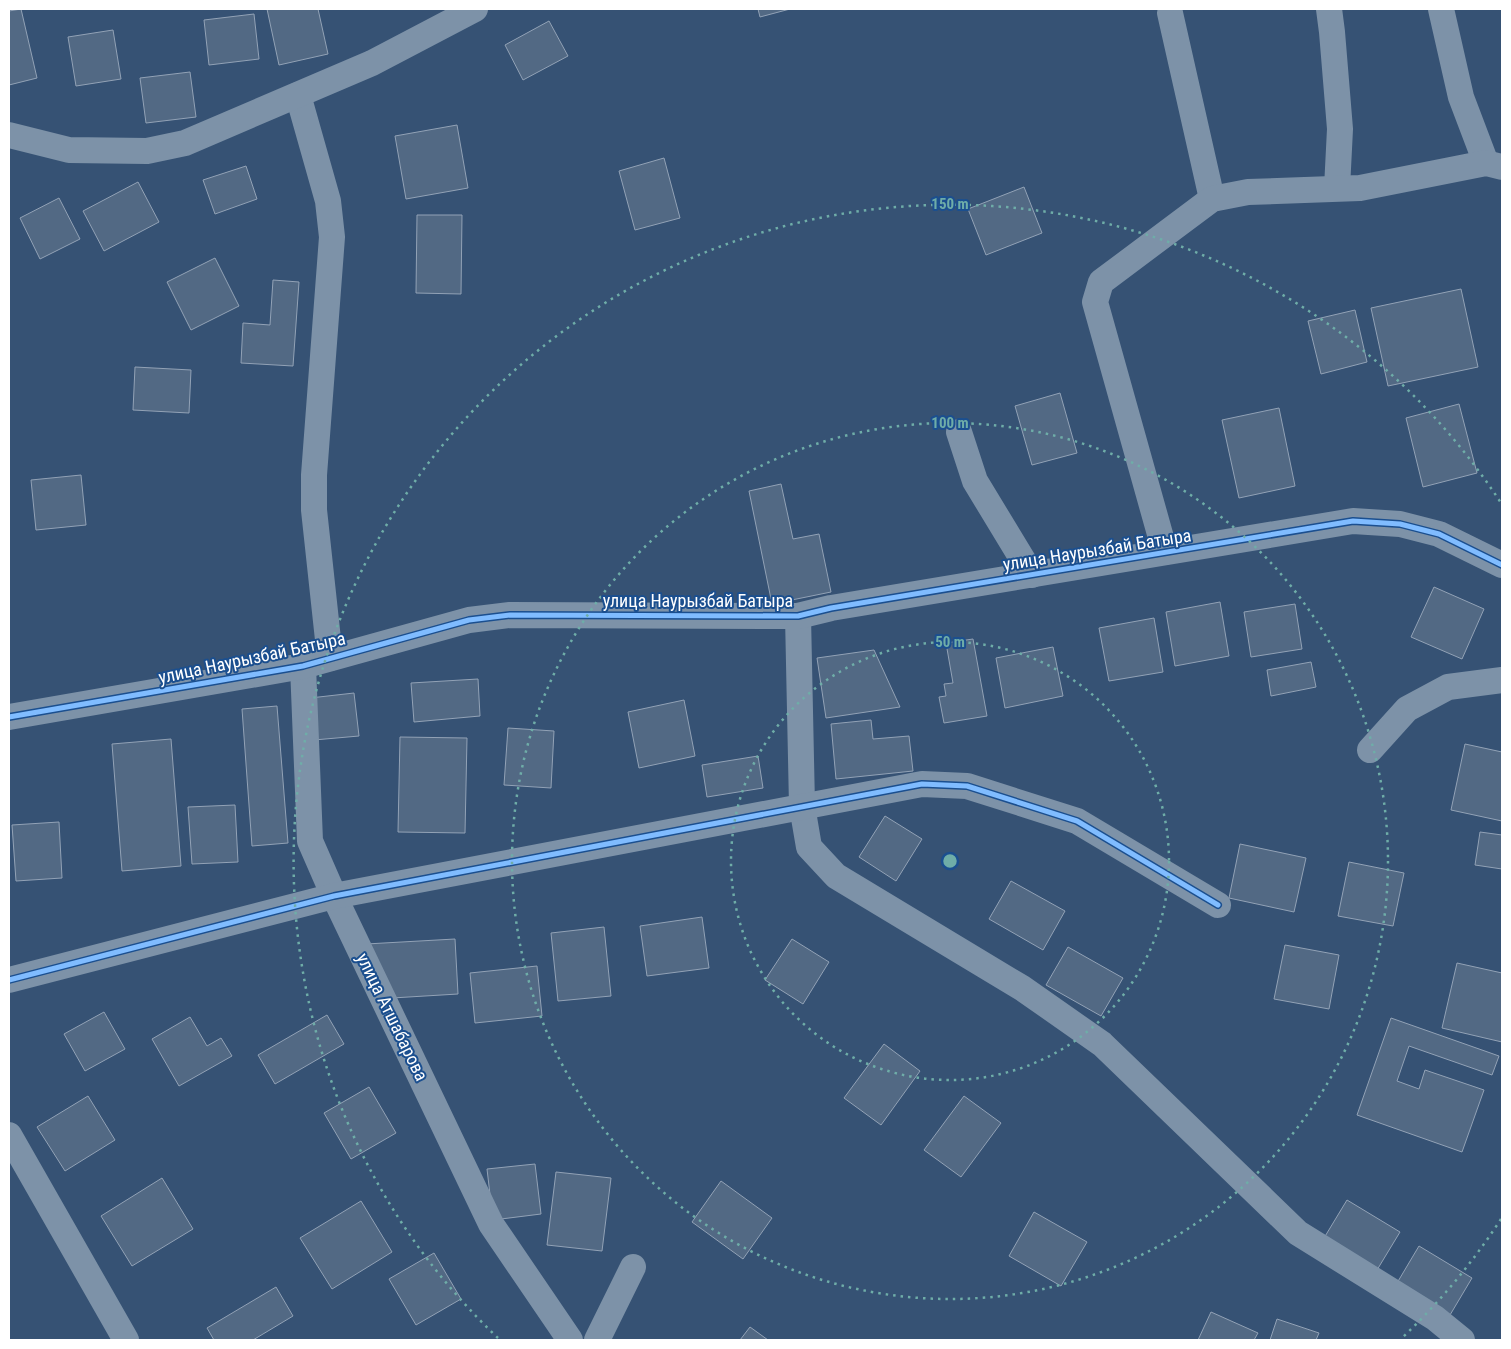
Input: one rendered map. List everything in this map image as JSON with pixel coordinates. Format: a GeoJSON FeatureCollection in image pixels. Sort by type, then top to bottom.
{"type":"FeatureCollection","features":[{"type":"Feature","properties":{"kind":"street"},"geometry":{"type":"LineString","coordinates":[[9,136],[69,150],[146,151],[185,144],[372,63],[475,9]]}},
{"type":"Feature","properties":{"kind":"street"},"geometry":{"type":"LineString","coordinates":[[1329,9],[1340,129],[1337,188]]}},
{"type":"Feature","properties":{"kind":"street"},"geometry":{"type":"LineString","coordinates":[[1165,552],[1095,302],[1101,282],[1212,199],[1248,192],[1360,188],[1494,165],[1461,97],[1441,9]]}},
{"type":"Feature","properties":{"kind":"street"},"geometry":{"type":"LineString","coordinates":[[1170,13],[1212,199]]}},
{"type":"Feature","properties":{"kind":"street"},"geometry":{"type":"LineString","coordinates":[[298,95],[328,201],[332,237],[314,475],[314,510],[330,658]]}},
{"type":"Feature","properties":{"kind":"street"},"geometry":{"type":"LineString","coordinates":[[959,432],[974,481],[1032,574]]}},
{"type":"Feature","properties":{"kind":"street","name":"улица Наурызбай Батыра"},"geometry":{"type":"LineString","coordinates":[[9,717],[302,666],[469,620],[510,615],[798,616],[831,608],[1353,521],[1400,524],[1439,534],[1502,566]]}},
{"type":"Feature","properties":{"kind":"street"},"geometry":{"type":"LineString","coordinates":[[798,616],[802,806],[809,847],[836,876],[1022,988],[1102,1044],[1298,1233],[1435,1318],[1462,1340]]}},
{"type":"Feature","properties":{"kind":"street","name":"улица Атшабарова"},"geometry":{"type":"LineString","coordinates":[[302,666],[310,841],[334,896],[491,1224],[570,1340]]}},
{"type":"Feature","properties":{"kind":"street"},"geometry":{"type":"LineString","coordinates":[[1370,750],[1407,709],[1448,687],[1502,680]]}},
{"type":"Feature","properties":{"kind":"street"},"geometry":{"type":"LineString","coordinates":[[9,980],[334,896],[922,784],[967,786],[1077,821],[1218,904]]}},
{"type":"Feature","properties":{"kind":"street"},"geometry":{"type":"LineString","coordinates":[[9,1134],[126,1340]]}},
{"type":"Feature","properties":{"kind":"street"},"geometry":{"type":"LineString","coordinates":[[597,1340],[633,1267]]}},
{"type":"Feature","properties":{"kind":"building"},"geometry":{"type":"Polygon","coordinates":[[[21,9],[37,78],[9,85],[9,11],[21,9]]]}},
{"type":"Feature","properties":{"kind":"building"},"geometry":{"type":"Polygon","coordinates":[[[267,9],[318,9],[328,54],[279,65],[267,9]]]}},
{"type":"Feature","properties":{"kind":"building"},"geometry":{"type":"Polygon","coordinates":[[[758,9],[790,9],[760,17],[758,9]]]}},
{"type":"Feature","properties":{"kind":"building"},"geometry":{"type":"Polygon","coordinates":[[[254,14],[259,59],[209,65],[204,20],[254,14]]]}},
{"type":"Feature","properties":{"kind":"building"},"geometry":{"type":"Polygon","coordinates":[[[549,21],[568,56],[523,80],[505,45],[549,21]]]}},
{"type":"Feature","properties":{"kind":"building"},"geometry":{"type":"Polygon","coordinates":[[[113,30],[121,79],[76,86],[68,37],[113,30]]]}},
{"type":"Feature","properties":{"kind":"building"},"geometry":{"type":"Polygon","coordinates":[[[190,72],[196,117],[146,123],[140,78],[190,72]]]}},
{"type":"Feature","properties":{"kind":"building"},"geometry":{"type":"Polygon","coordinates":[[[457,125],[468,188],[406,199],[395,136],[457,125]]]}},
{"type":"Feature","properties":{"kind":"building"},"geometry":{"type":"Polygon","coordinates":[[[664,158],[680,218],[635,230],[619,171],[664,158]]]}},
{"type":"Feature","properties":{"kind":"building"},"geometry":{"type":"Polygon","coordinates":[[[246,166],[257,199],[215,214],[203,180],[246,166]]]}},
{"type":"Feature","properties":{"kind":"building"},"geometry":{"type":"Polygon","coordinates":[[[138,182],[159,222],[104,251],[83,211],[138,182]]]}},
{"type":"Feature","properties":{"kind":"building"},"geometry":{"type":"Polygon","coordinates":[[[1024,187],[1042,233],[986,255],[968,209],[1024,187]]]}},
{"type":"Feature","properties":{"kind":"building"},"geometry":{"type":"Polygon","coordinates":[[[59,198],[80,239],[40,259],[20,218],[59,198]]]}},
{"type":"Feature","properties":{"kind":"building"},"geometry":{"type":"Polygon","coordinates":[[[417,215],[462,215],[461,294],[416,293],[417,215]]]}},
{"type":"Feature","properties":{"kind":"building"},"geometry":{"type":"Polygon","coordinates":[[[215,258],[239,306],[191,330],[167,282],[215,258]]]}},
{"type":"Feature","properties":{"kind":"building"},"geometry":{"type":"Polygon","coordinates":[[[273,280],[299,282],[293,366],[241,363],[243,323],[270,325],[273,280]]]}},
{"type":"Feature","properties":{"kind":"building"},"geometry":{"type":"Polygon","coordinates":[[[1461,289],[1478,367],[1388,386],[1371,308],[1461,289]]]}},
{"type":"Feature","properties":{"kind":"building"},"geometry":{"type":"Polygon","coordinates":[[[1355,310],[1367,362],[1321,374],[1308,321],[1355,310]]]}},
{"type":"Feature","properties":{"kind":"building"},"geometry":{"type":"Polygon","coordinates":[[[135,367],[191,370],[189,413],[133,410],[135,367]]]}},
{"type":"Feature","properties":{"kind":"building"},"geometry":{"type":"Polygon","coordinates":[[[1060,393],[1077,453],[1032,465],[1015,406],[1060,393]]]}},
{"type":"Feature","properties":{"kind":"building"},"geometry":{"type":"Polygon","coordinates":[[[1459,404],[1477,473],[1423,487],[1406,418],[1459,404]]]}},
{"type":"Feature","properties":{"kind":"building"},"geometry":{"type":"Polygon","coordinates":[[[1279,408],[1295,486],[1239,498],[1222,420],[1279,408]]]}},
{"type":"Feature","properties":{"kind":"building"},"geometry":{"type":"Polygon","coordinates":[[[81,475],[86,525],[36,530],[31,480],[81,475]]]}},
{"type":"Feature","properties":{"kind":"building"},"geometry":{"type":"Polygon","coordinates":[[[781,484],[793,539],[819,534],[831,592],[772,604],[749,491],[781,484]]]}},
{"type":"Feature","properties":{"kind":"building"},"geometry":{"type":"Polygon","coordinates":[[[1434,587],[1484,609],[1462,659],[1411,637],[1434,587]]]}},
{"type":"Feature","properties":{"kind":"building"},"geometry":{"type":"Polygon","coordinates":[[[1220,602],[1229,656],[1175,666],[1166,612],[1220,602]]]}},
{"type":"Feature","properties":{"kind":"building"},"geometry":{"type":"Polygon","coordinates":[[[1295,604],[1302,649],[1251,657],[1244,612],[1295,604]]]}},
{"type":"Feature","properties":{"kind":"building"},"geometry":{"type":"Polygon","coordinates":[[[1154,618],[1163,672],[1109,681],[1099,628],[1154,618]]]}},
{"type":"Feature","properties":{"kind":"building"},"geometry":{"type":"Polygon","coordinates":[[[973,639],[987,716],[944,723],[939,697],[946,696],[944,684],[953,683],[946,643],[973,639]]]}},
{"type":"Feature","properties":{"kind":"building"},"geometry":{"type":"Polygon","coordinates":[[[1053,647],[1063,696],[1005,708],[996,658],[1053,647]]]}},
{"type":"Feature","properties":{"kind":"building"},"geometry":{"type":"Polygon","coordinates":[[[874,650],[900,707],[826,718],[817,658],[874,650]]]}},
{"type":"Feature","properties":{"kind":"building"},"geometry":{"type":"Polygon","coordinates":[[[1311,662],[1316,687],[1271,696],[1267,670],[1311,662]]]}},
{"type":"Feature","properties":{"kind":"building"},"geometry":{"type":"Polygon","coordinates":[[[478,679],[480,716],[414,722],[411,683],[478,679]]]}},
{"type":"Feature","properties":{"kind":"building"},"geometry":{"type":"Polygon","coordinates":[[[354,693],[359,736],[314,740],[310,698],[354,693]]]}},
{"type":"Feature","properties":{"kind":"building"},"geometry":{"type":"Polygon","coordinates":[[[684,700],[695,756],[639,768],[628,712],[684,700]]]}},
{"type":"Feature","properties":{"kind":"building"},"geometry":{"type":"Polygon","coordinates":[[[277,706],[288,843],[252,846],[242,709],[277,706]]]}},
{"type":"Feature","properties":{"kind":"building"},"geometry":{"type":"Polygon","coordinates":[[[871,720],[873,739],[909,736],[913,771],[836,779],[831,724],[871,720]]]}},
{"type":"Feature","properties":{"kind":"building"},"geometry":{"type":"Polygon","coordinates":[[[508,728],[554,731],[551,788],[504,785],[508,728]]]}},
{"type":"Feature","properties":{"kind":"building"},"geometry":{"type":"Polygon","coordinates":[[[400,737],[467,738],[465,833],[398,832],[400,737]]]}},
{"type":"Feature","properties":{"kind":"building"},"geometry":{"type":"Polygon","coordinates":[[[171,739],[181,866],[122,871],[112,744],[171,739]]]}},
{"type":"Feature","properties":{"kind":"building"},"geometry":{"type":"Polygon","coordinates":[[[1465,744],[1502,752],[1502,821],[1451,810],[1465,744]]]}},
{"type":"Feature","properties":{"kind":"building"},"geometry":{"type":"Polygon","coordinates":[[[758,756],[763,788],[707,797],[702,765],[758,756]]]}},
{"type":"Feature","properties":{"kind":"building"},"geometry":{"type":"Polygon","coordinates":[[[235,805],[238,862],[192,864],[188,807],[235,805]]]}},
{"type":"Feature","properties":{"kind":"building"},"geometry":{"type":"Polygon","coordinates":[[[885,816],[922,839],[896,881],[859,857],[885,816]]]}},
{"type":"Feature","properties":{"kind":"building"},"geometry":{"type":"Polygon","coordinates":[[[59,822],[62,878],[16,881],[12,825],[59,822]]]}},
{"type":"Feature","properties":{"kind":"building"},"geometry":{"type":"Polygon","coordinates":[[[1480,832],[1502,835],[1502,869],[1475,865],[1480,832]]]}},
{"type":"Feature","properties":{"kind":"building"},"geometry":{"type":"Polygon","coordinates":[[[1240,844],[1306,858],[1294,912],[1229,898],[1240,844]]]}},
{"type":"Feature","properties":{"kind":"building"},"geometry":{"type":"Polygon","coordinates":[[[1349,862],[1404,873],[1393,926],[1338,916],[1349,862]]]}},
{"type":"Feature","properties":{"kind":"building"},"geometry":{"type":"Polygon","coordinates":[[[1011,881],[1065,911],[1043,950],[989,919],[1011,881]]]}},
{"type":"Feature","properties":{"kind":"building"},"geometry":{"type":"Polygon","coordinates":[[[702,917],[709,968],[647,976],[640,926],[702,917]]]}},
{"type":"Feature","properties":{"kind":"building"},"geometry":{"type":"Polygon","coordinates":[[[604,927],[611,996],[558,1001],[551,933],[604,927]]]}},
{"type":"Feature","properties":{"kind":"building"},"geometry":{"type":"Polygon","coordinates":[[[455,939],[458,994],[392,998],[366,944],[455,939]]]}},
{"type":"Feature","properties":{"kind":"building"},"geometry":{"type":"Polygon","coordinates":[[[792,939],[829,962],[803,1004],[765,980],[792,939]]]}},
{"type":"Feature","properties":{"kind":"building"},"geometry":{"type":"Polygon","coordinates":[[[1285,945],[1339,955],[1329,1009],[1274,999],[1285,945]]]}},
{"type":"Feature","properties":{"kind":"building"},"geometry":{"type":"Polygon","coordinates":[[[1068,947],[1123,978],[1101,1016],[1046,985],[1068,947]]]}},
{"type":"Feature","properties":{"kind":"building"},"geometry":{"type":"Polygon","coordinates":[[[1457,963],[1502,973],[1502,1042],[1442,1028],[1457,963]]]}},
{"type":"Feature","properties":{"kind":"building"},"geometry":{"type":"Polygon","coordinates":[[[537,966],[542,1016],[475,1023],[470,973],[537,966]]]}},
{"type":"Feature","properties":{"kind":"building"},"geometry":{"type":"Polygon","coordinates":[[[104,1012],[125,1049],[85,1071],[64,1034],[104,1012]]]}},
{"type":"Feature","properties":{"kind":"building"},"geometry":{"type":"Polygon","coordinates":[[[327,1015],[344,1044],[275,1084],[258,1055],[327,1015]]]}},
{"type":"Feature","properties":{"kind":"building"},"geometry":{"type":"Polygon","coordinates":[[[190,1017],[207,1046],[221,1038],[232,1056],[179,1086],[152,1039],[190,1017]]]}},
{"type":"Feature","properties":{"kind":"building"},"geometry":{"type":"Polygon","coordinates":[[[1391,1018],[1499,1056],[1492,1075],[1409,1046],[1397,1081],[1419,1089],[1425,1070],[1484,1090],[1462,1152],[1357,1115],[1391,1018]]]}},
{"type":"Feature","properties":{"kind":"building"},"geometry":{"type":"Polygon","coordinates":[[[884,1044],[920,1071],[881,1125],[844,1098],[884,1044]]]}},
{"type":"Feature","properties":{"kind":"building"},"geometry":{"type":"Polygon","coordinates":[[[369,1087],[396,1133],[351,1159],[324,1113],[369,1087]]]}},
{"type":"Feature","properties":{"kind":"building"},"geometry":{"type":"Polygon","coordinates":[[[88,1096],[115,1140],[65,1171],[37,1127],[88,1096]]]}},
{"type":"Feature","properties":{"kind":"building"},"geometry":{"type":"Polygon","coordinates":[[[964,1096],[1001,1123],[961,1177],[924,1150],[964,1096]]]}},
{"type":"Feature","properties":{"kind":"building"},"geometry":{"type":"Polygon","coordinates":[[[535,1164],[541,1214],[493,1220],[487,1169],[535,1164]]]}},
{"type":"Feature","properties":{"kind":"building"},"geometry":{"type":"Polygon","coordinates":[[[556,1172],[611,1178],[602,1251],[547,1245],[556,1172]]]}},
{"type":"Feature","properties":{"kind":"building"},"geometry":{"type":"Polygon","coordinates":[[[162,1178],[193,1229],[132,1266],[101,1216],[162,1178]]]}},
{"type":"Feature","properties":{"kind":"building"},"geometry":{"type":"Polygon","coordinates":[[[721,1181],[772,1218],[743,1259],[692,1222],[721,1181]]]}},
{"type":"Feature","properties":{"kind":"building"},"geometry":{"type":"Polygon","coordinates":[[[1347,1200],[1400,1232],[1377,1270],[1324,1238],[1347,1200]]]}},
{"type":"Feature","properties":{"kind":"building"},"geometry":{"type":"Polygon","coordinates":[[[361,1201],[392,1252],[332,1289],[300,1238],[361,1201]]]}},
{"type":"Feature","properties":{"kind":"building"},"geometry":{"type":"Polygon","coordinates":[[[1034,1212],[1087,1242],[1061,1286],[1009,1256],[1034,1212]]]}},
{"type":"Feature","properties":{"kind":"building"},"geometry":{"type":"Polygon","coordinates":[[[1419,1246],[1472,1278],[1450,1315],[1397,1283],[1419,1246]]]}},
{"type":"Feature","properties":{"kind":"building"},"geometry":{"type":"Polygon","coordinates":[[[434,1253],[461,1299],[416,1325],[389,1279],[434,1253]]]}},
{"type":"Feature","properties":{"kind":"building"},"geometry":{"type":"Polygon","coordinates":[[[276,1287],[293,1316],[253,1340],[214,1340],[207,1328],[276,1287]]]}},
{"type":"Feature","properties":{"kind":"building"},"geometry":{"type":"Polygon","coordinates":[[[1211,1312],[1258,1333],[1254,1340],[1198,1340],[1211,1312]]]}},
{"type":"Feature","properties":{"kind":"building"},"geometry":{"type":"Polygon","coordinates":[[[1277,1319],[1319,1333],[1316,1340],[1270,1340],[1277,1319]]]}},
{"type":"Feature","properties":{"kind":"building"},"geometry":{"type":"Polygon","coordinates":[[[750,1327],[768,1340],[740,1340],[750,1327]]]}},
{"type":"Feature","properties":{"kind":"cycle path"},"geometry":{"type":"LineString","coordinates":[[9,717],[303,666],[469,620],[510,615],[798,616],[831,608],[1353,521],[1400,524],[1439,534],[1502,565]]}},
{"type":"Feature","properties":{"kind":"cycle path"},"geometry":{"type":"LineString","coordinates":[[9,980],[334,896],[922,784],[967,786],[1077,821],[1218,905]]}}]}
